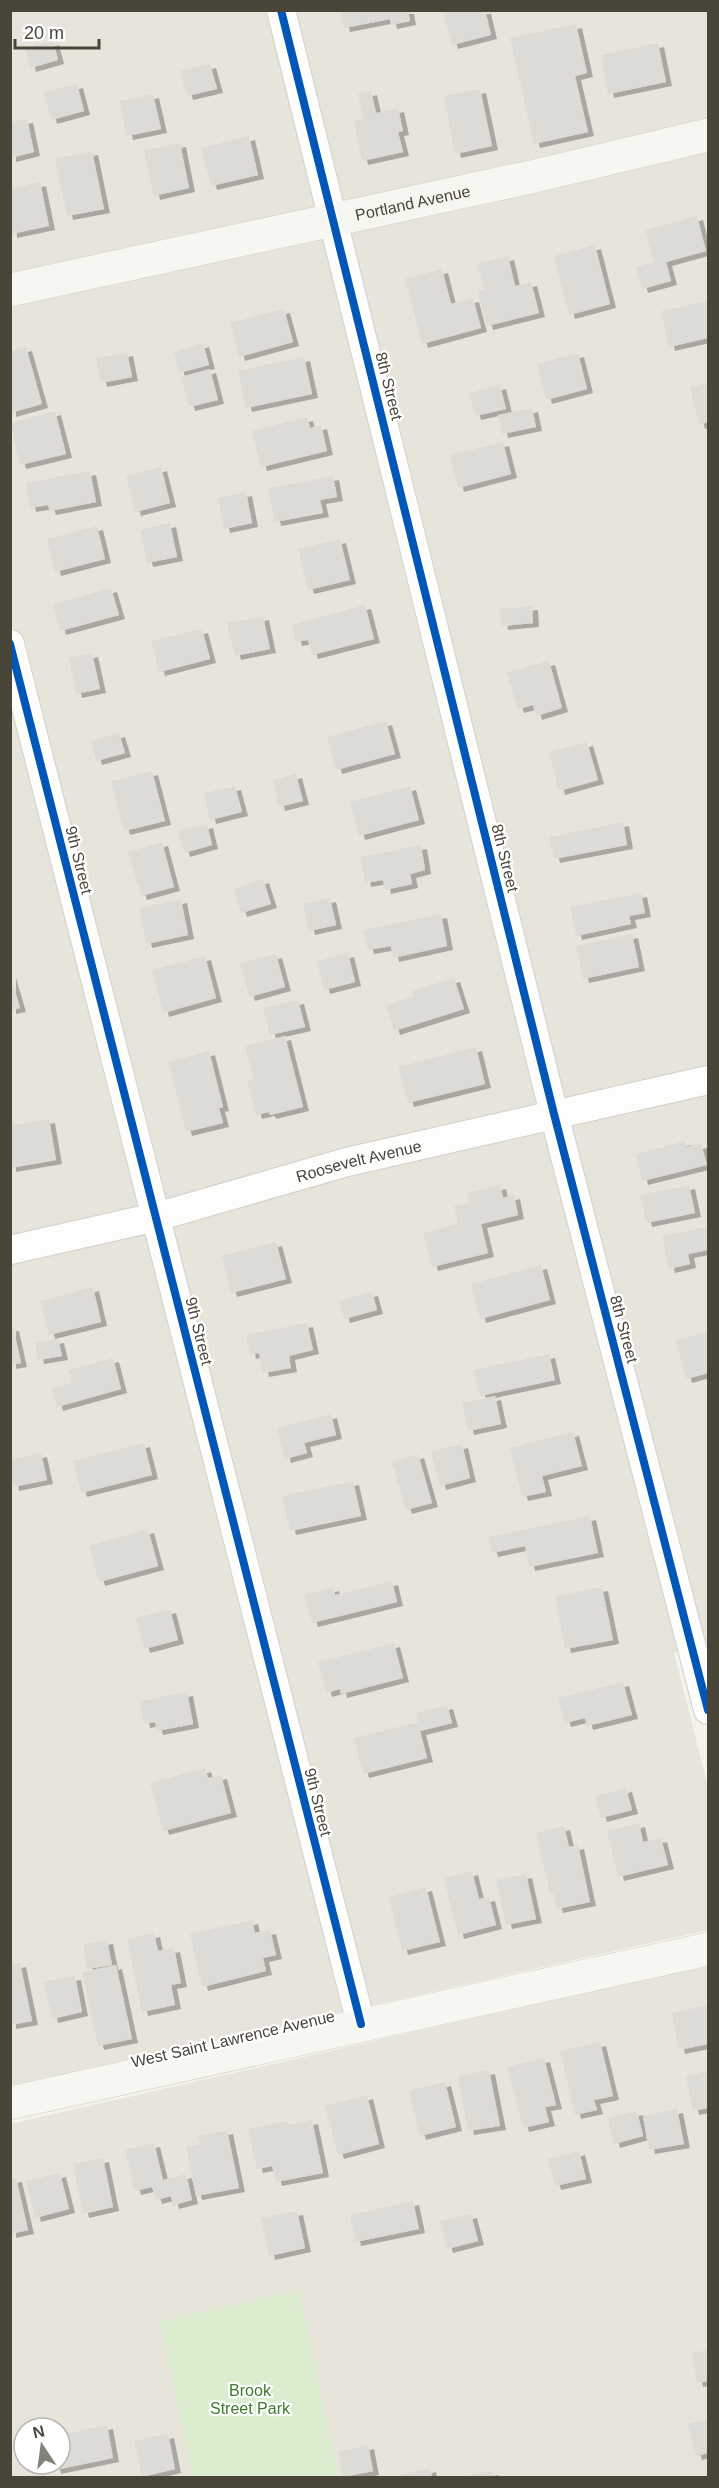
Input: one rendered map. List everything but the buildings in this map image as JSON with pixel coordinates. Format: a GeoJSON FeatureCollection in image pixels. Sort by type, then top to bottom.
{"type":"FeatureCollection","features":[{"type":"Feature","properties":{"kind":"street","name":"8th Street"},"geometry":{"type":"LineString","coordinates":[[281,10],[554,1114],[708,1710]]}},
{"type":"Feature","properties":{"kind":"street","name":"Portland Avenue"},"geometry":{"type":"LineString","coordinates":[[10,290],[334,220],[708,135]]}},
{"type":"Feature","properties":{"kind":"street","name":"9th Street"},"geometry":{"type":"LineString","coordinates":[[10,644],[361,2024]]}},
{"type":"Feature","properties":{"kind":"street","name":"Roosevelt Avenue"},"geometry":{"type":"LineString","coordinates":[[10,1250],[156,1218],[347,1162],[708,1080]]}},
{"type":"Feature","properties":{"kind":"street","name":"West Saint Lawrence Avenue"},"geometry":{"type":"LineString","coordinates":[[10,2103],[708,1949]]}},
{"type":"Feature","properties":{"kind":"shaded area"},"geometry":{"type":"Polygon","coordinates":[[[10,11],[708,11],[708,1644],[674,1653],[708,1787],[708,1930],[11,2086],[10,11]]]}},
{"type":"Feature","properties":{"kind":"shaded area"},"geometry":{"type":"Polygon","coordinates":[[[708,1965],[708,2477],[11,2477],[10,2124],[708,1965]]]}},
{"type":"Feature","properties":{"kind":"green space","name":"Brook Street Park"},"geometry":{"type":"Polygon","coordinates":[[[299,2291],[339,2477],[193,2477],[160,2321],[299,2291]]]}},
{"type":"Feature","properties":{"kind":"cycle path"},"geometry":{"type":"LineString","coordinates":[[281,10],[554,1114],[708,1710]]}},
{"type":"Feature","properties":{"kind":"cycle path"},"geometry":{"type":"LineString","coordinates":[[10,644],[361,2024]]}}]}
